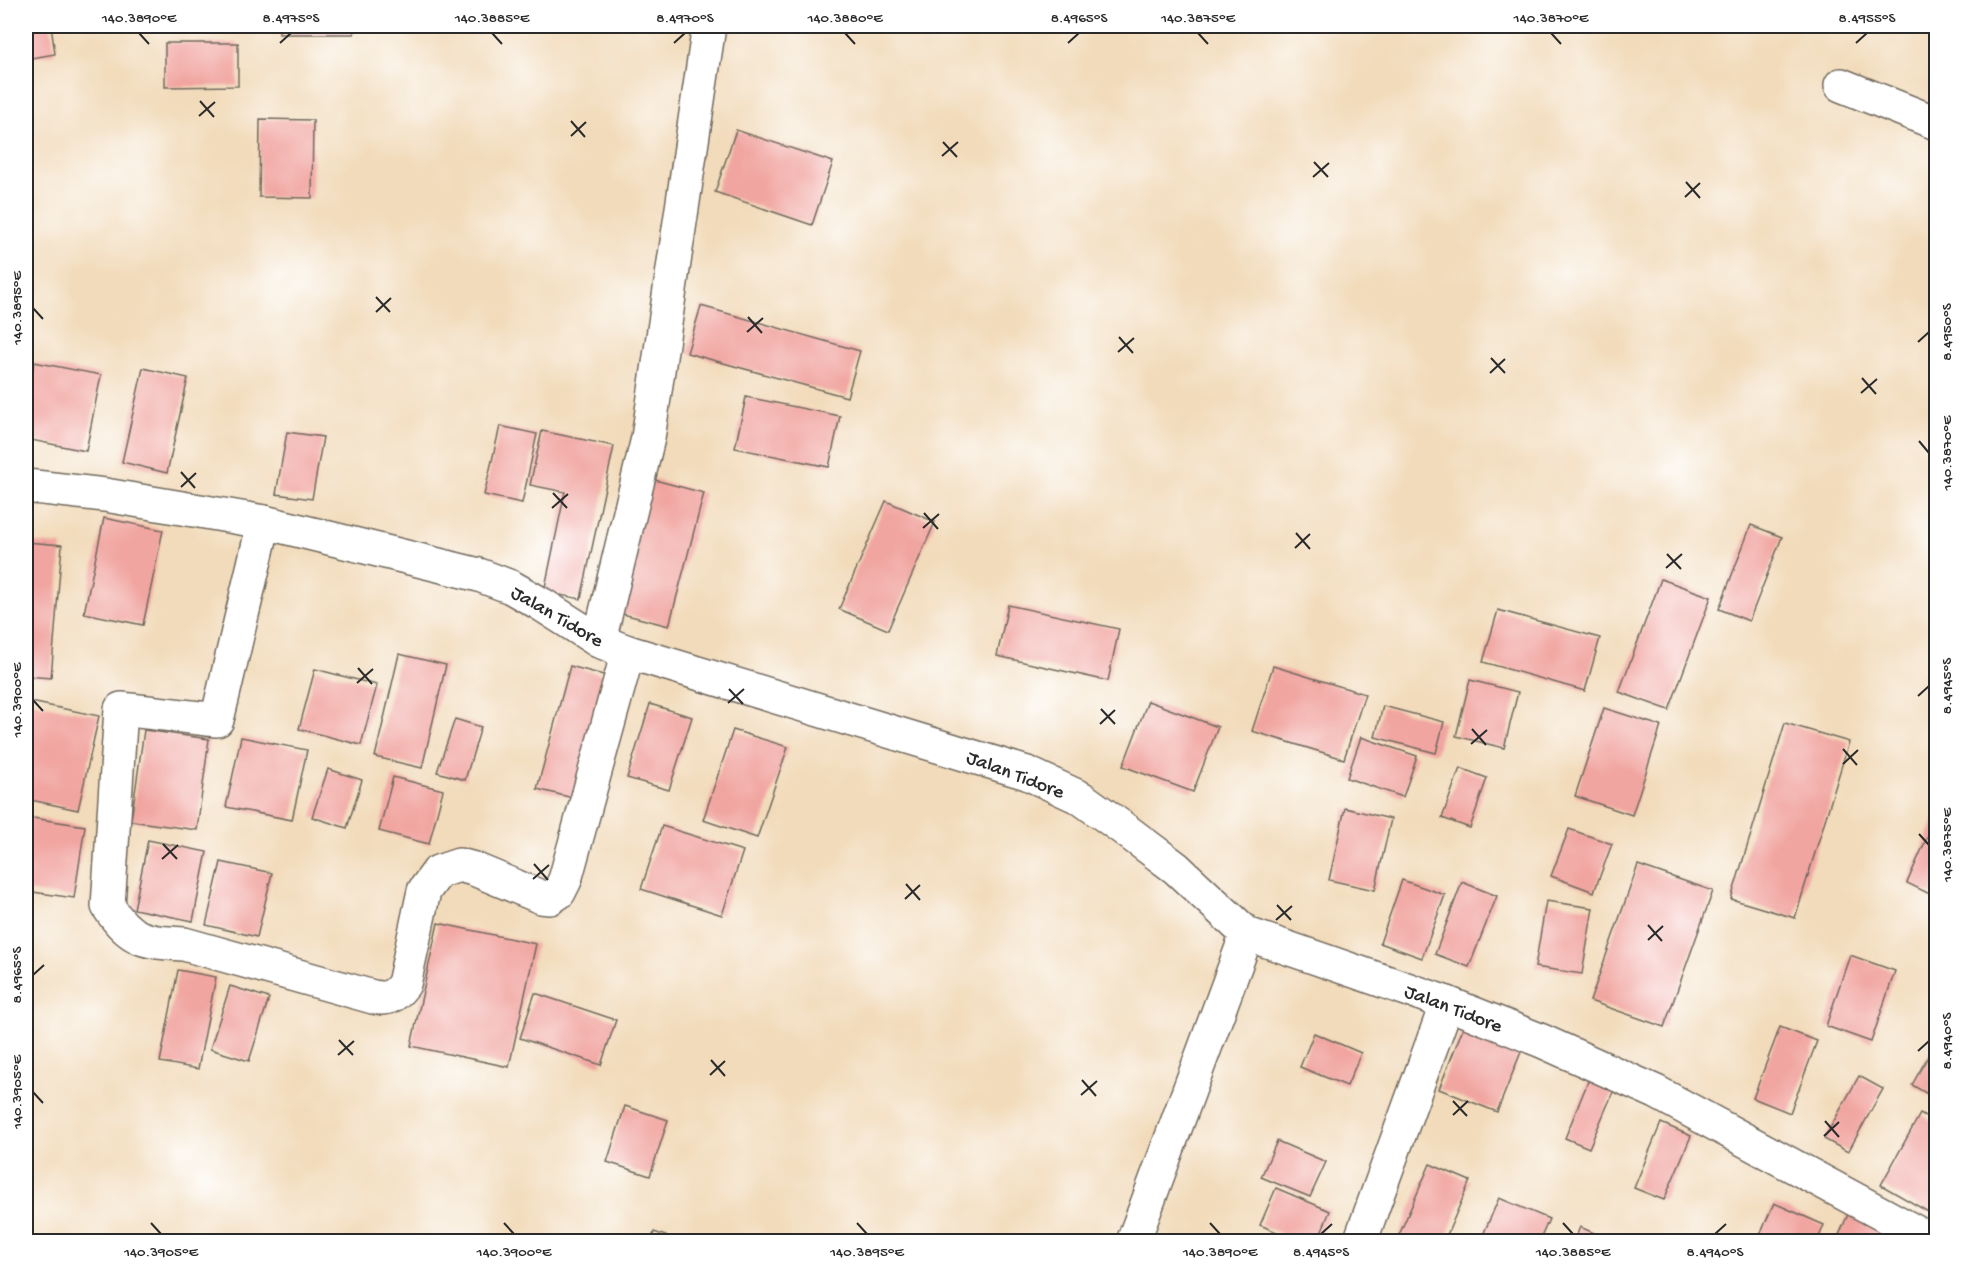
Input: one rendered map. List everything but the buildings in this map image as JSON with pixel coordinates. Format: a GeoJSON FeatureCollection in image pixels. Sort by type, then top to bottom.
{"type":"FeatureCollection","features":[{"type":"Feature","properties":{"kind":"street"},"geometry":{"type":"LineString","coordinates":[[264,522],[217,720],[121,709],[108,906],[126,931],[138,937],[184,944],[384,999],[396,995],[404,984],[424,891],[438,872],[459,865],[541,897],[550,898],[559,892],[565,880],[613,646],[648,438],[709,26]]}},
{"type":"Feature","properties":{"kind":"street"},"geometry":{"type":"LineString","coordinates":[[1841,85],[1936,123]]}},
{"type":"Feature","properties":{"kind":"street","name":"Jalan Tidore"},"geometry":{"type":"LineString","coordinates":[[26,486],[105,495],[264,522],[479,575],[511,587],[613,646],[1027,773],[1081,798],[1124,829],[1176,868],[1247,934],[1447,1003],[1542,1041],[1656,1092],[1934,1242]]}},
{"type":"Feature","properties":{"kind":"street"},"geometry":{"type":"LineString","coordinates":[[1132,1242],[1247,934]]}},
{"type":"Feature","properties":{"kind":"street"},"geometry":{"type":"LineString","coordinates":[[1360,1242],[1447,1003]]}}]}
